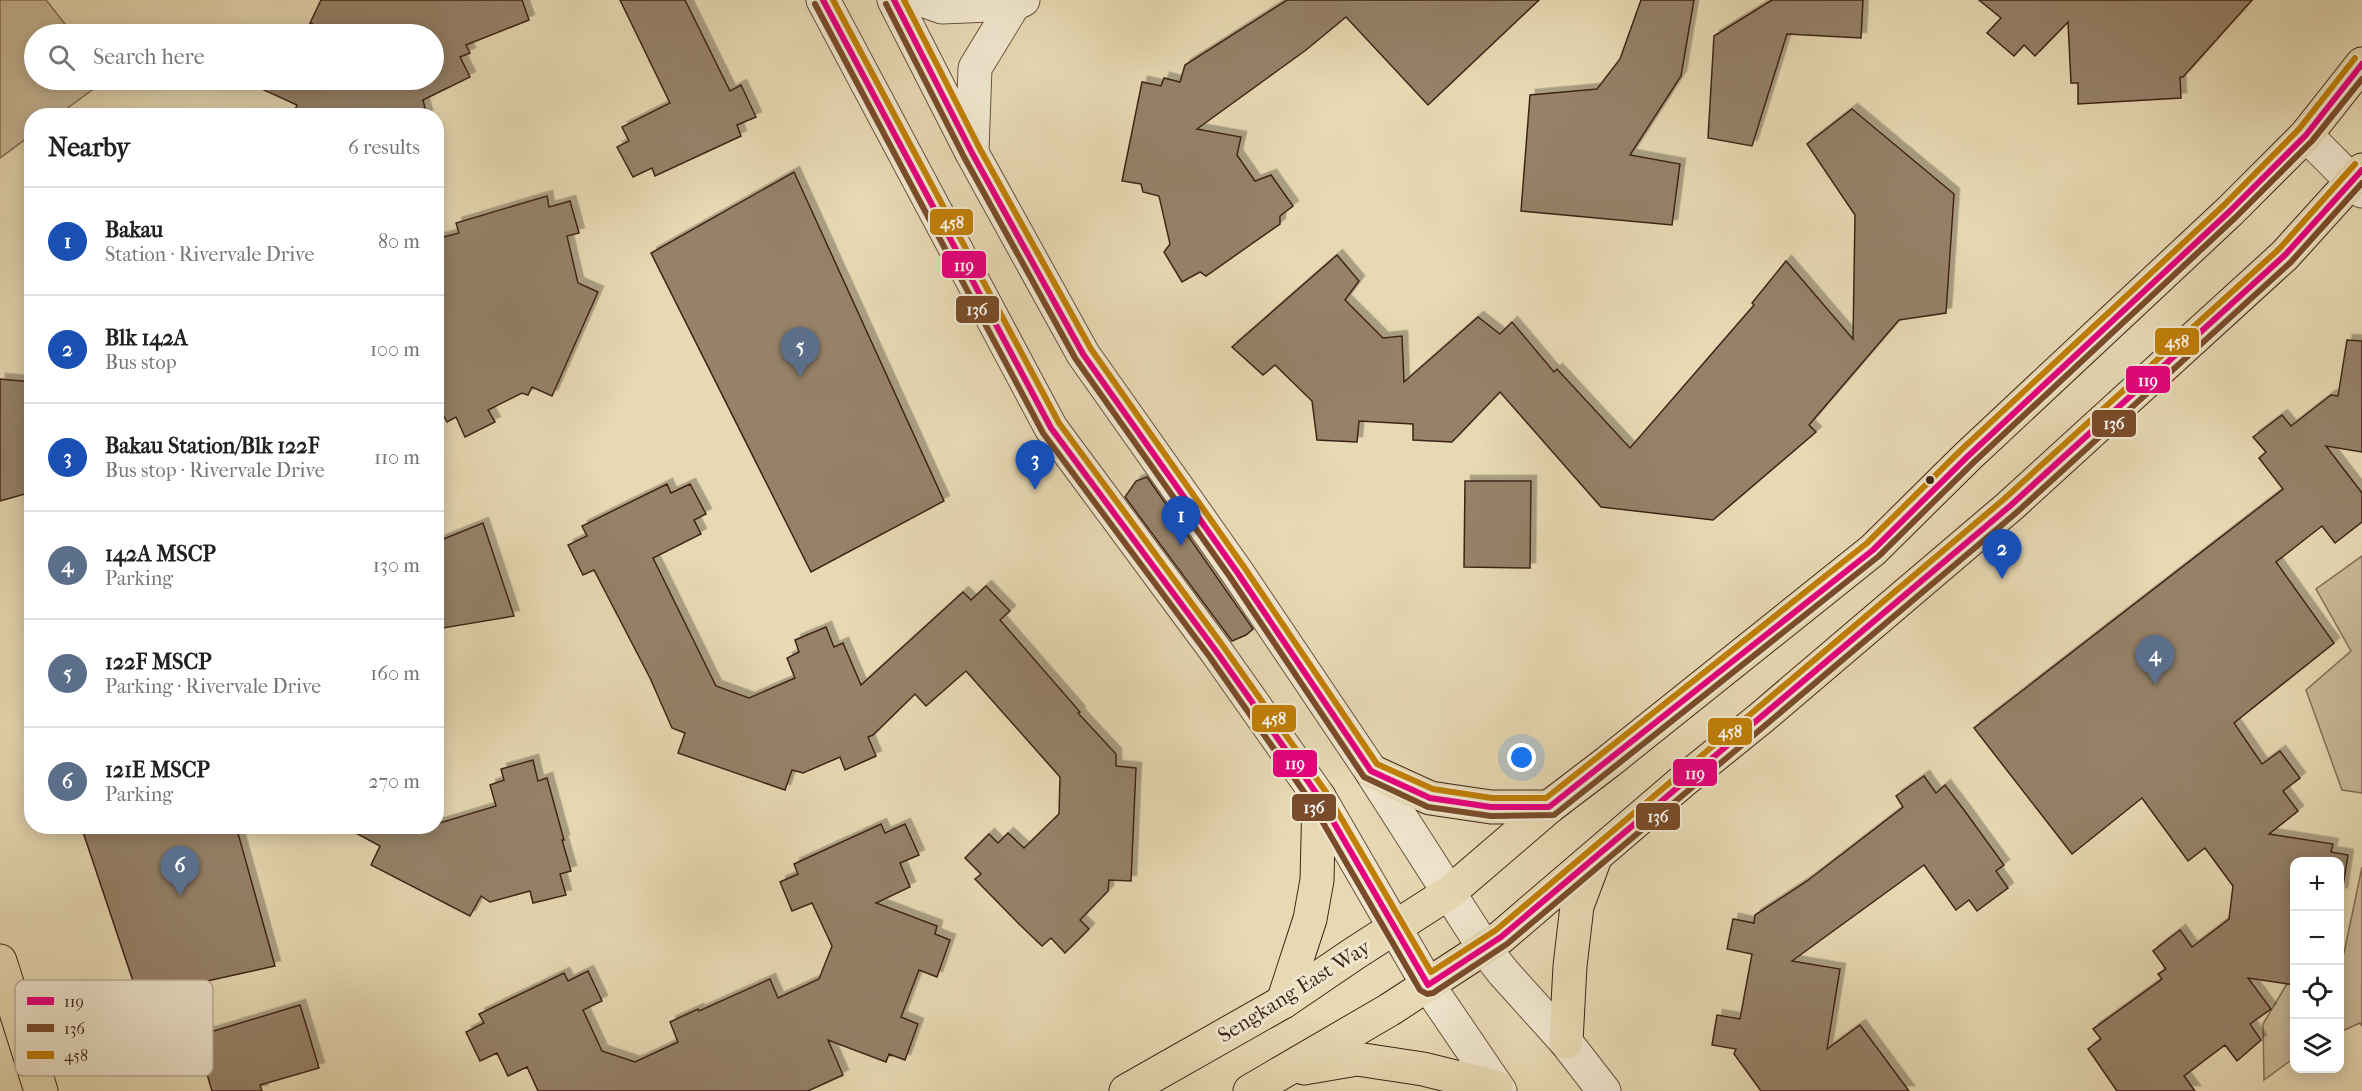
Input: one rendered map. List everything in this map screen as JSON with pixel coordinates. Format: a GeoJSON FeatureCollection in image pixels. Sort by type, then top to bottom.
{"type":"FeatureCollection","features":[{"type":"Feature","properties":{"kind":"main road","name":"Sengkang East Way"},"geometry":{"type":"LineString","coordinates":[[1126,1091],[1282,1002],[1450,892],[1549,807],[1873,550],[1967,457],[2230,212],[2306,135],[2362,64]]}},
{"type":"Feature","properties":{"kind":"main road"},"geometry":{"type":"LineString","coordinates":[[1250,1091],[1485,949],[2010,506],[2285,255],[2358,180]]}},
{"type":"Feature","properties":{"kind":"main road"},"geometry":{"type":"LineString","coordinates":[[1371,771],[1430,798],[1491,807],[1549,807]]}},
{"type":"Feature","properties":{"kind":"main road"},"geometry":{"type":"LineString","coordinates":[[1282,1002],[1310,919],[1317,880],[1319,797]]}},
{"type":"Feature","properties":{"kind":"main road"},"geometry":{"type":"LineString","coordinates":[[1566,1042],[1570,966],[1577,906],[1595,856]]}},
{"type":"Feature","properties":{"kind":"main road"},"geometry":{"type":"LineString","coordinates":[[0,961],[15,1010]]}},
{"type":"Feature","properties":{"kind":"main road"},"geometry":{"type":"LineString","coordinates":[[1285,1071],[1357,1059],[1423,1070],[1498,1089]]}},
{"type":"Feature","properties":{"kind":"main road"},"geometry":{"type":"LineString","coordinates":[[35,1076],[40,1091]]}},
{"type":"Feature","properties":{"kind":"street"},"geometry":{"type":"LineString","coordinates":[[823,0],[1051,428],[1216,651],[1319,797],[1428,985],[1498,1089]]}},
{"type":"Feature","properties":{"kind":"street"},"geometry":{"type":"LineString","coordinates":[[894,0],[972,153],[1083,354],[1237,572],[1371,771],[1485,949],[1566,1042],[1604,1091]]}},
{"type":"Feature","properties":{"kind":"street"},"geometry":{"type":"LineString","coordinates":[[922,0],[942,8],[1019,2]]}},
{"type":"Feature","properties":{"kind":"street"},"geometry":{"type":"LineString","coordinates":[[972,153],[975,68],[1019,2]]}},
{"type":"Feature","properties":{"kind":"street"},"geometry":{"type":"LineString","coordinates":[[2306,135],[2358,180]]}},
{"type":"Feature","properties":{"kind":"shaded area"},"geometry":{"type":"Polygon","coordinates":[[[0,0],[46,0],[65,24],[24,24],[24,90],[92,90],[68,108],[24,108],[24,140],[0,158],[0,0]]]}},
{"type":"Feature","properties":{"kind":"shaded area"},"geometry":{"type":"Polygon","coordinates":[[[2362,556],[2362,793],[2342,790],[2306,690],[2351,651],[2316,589],[2362,556]]]}},
{"type":"Feature","properties":{"kind":"shaded area"},"geometry":{"type":"Polygon","coordinates":[[[2362,867],[2362,1026],[2360,1023],[2344,1030],[2344,953],[2362,867]]]}},
{"type":"Feature","properties":{"kind":"shaded area"},"geometry":{"type":"Polygon","coordinates":[[[2290,979],[2290,1061],[2264,1080],[2263,1024],[2290,979]]]}},
{"type":"Feature","properties":{"kind":"building"},"geometry":{"type":"Polygon","coordinates":[[[321,0],[522,0],[529,20],[466,45],[470,53],[460,57],[470,77],[444,90],[444,24],[310,23],[321,0]]]}},
{"type":"Feature","properties":{"kind":"building"},"geometry":{"type":"Polygon","coordinates":[[[620,0],[685,0],[730,91],[741,85],[756,117],[737,125],[741,136],[655,176],[652,168],[633,177],[617,147],[629,141],[622,127],[670,103],[620,0]]]}},
{"type":"Feature","properties":{"kind":"building"},"geometry":{"type":"Polygon","coordinates":[[[1287,0],[1539,0],[1428,105],[1346,17],[1306,50],[1197,129],[1241,137],[1237,155],[1255,181],[1271,175],[1293,206],[1280,216],[1280,224],[1206,276],[1200,272],[1182,282],[1164,252],[1170,244],[1159,196],[1143,192],[1141,184],[1122,181],[1142,82],[1161,86],[1164,78],[1180,82],[1185,65],[1287,0]]]}},
{"type":"Feature","properties":{"kind":"building"},"geometry":{"type":"Polygon","coordinates":[[[1641,0],[1694,0],[1681,76],[1630,155],[1680,164],[1672,225],[1521,211],[1530,95],[1597,89],[1620,59],[1641,0]]]}},
{"type":"Feature","properties":{"kind":"building"},"geometry":{"type":"Polygon","coordinates":[[[1772,0],[1863,0],[1861,38],[1787,34],[1752,146],[1708,138],[1714,36],[1772,0]]]}},
{"type":"Feature","properties":{"kind":"building"},"geometry":{"type":"Polygon","coordinates":[[[1979,0],[2252,0],[2183,77],[2180,77],[2181,98],[2078,104],[2078,83],[2071,83],[2068,22],[2035,56],[2024,45],[2014,56],[1987,33],[2001,18],[1979,0]]]}},
{"type":"Feature","properties":{"kind":"building"},"geometry":{"type":"Polygon","coordinates":[[[264,90],[443,90],[423,100],[425,108],[296,108],[297,105],[264,90]]]}},
{"type":"Feature","properties":{"kind":"building"},"geometry":{"type":"Polygon","coordinates":[[[1852,109],[1954,194],[1946,313],[1899,320],[1809,425],[1816,432],[1713,520],[1601,507],[1500,392],[1452,442],[1413,440],[1413,424],[1359,421],[1357,442],[1317,440],[1312,401],[1275,365],[1263,375],[1232,347],[1337,255],[1359,281],[1345,300],[1383,338],[1402,336],[1404,382],[1478,317],[1500,334],[1512,322],[1554,372],[1557,369],[1630,448],[1754,305],[1752,303],[1786,261],[1853,339],[1855,215],[1807,144],[1852,109]]]}},
{"type":"Feature","properties":{"kind":"building"},"geometry":{"type":"Polygon","coordinates":[[[794,172],[944,501],[811,572],[651,253],[794,172]]]}},
{"type":"Feature","properties":{"kind":"building"},"geometry":{"type":"Polygon","coordinates":[[[547,196],[549,207],[570,201],[579,233],[567,236],[578,283],[598,292],[552,396],[532,387],[528,395],[522,393],[488,410],[495,422],[465,437],[456,417],[447,422],[444,417],[444,237],[459,233],[456,223],[547,196]]]}},
{"type":"Feature","properties":{"kind":"building"},"geometry":{"type":"Polygon","coordinates":[[[2347,340],[2362,341],[2362,452],[2326,446],[2362,493],[2362,522],[2335,543],[2322,526],[2276,562],[2334,643],[2234,723],[2262,764],[2280,751],[2300,778],[2283,791],[2298,811],[2269,834],[2333,844],[2331,852],[2348,855],[2344,880],[2344,857],[2290,857],[2290,984],[2248,978],[2271,1009],[2250,1024],[2261,1040],[2237,1061],[2225,1045],[2184,1076],[2195,1091],[2117,1091],[2088,1049],[2101,1039],[2093,1029],[2162,979],[2158,974],[2166,969],[2153,951],[2180,930],[2192,947],[2229,919],[2233,886],[2205,848],[2188,861],[2142,798],[2072,854],[1974,728],[2283,489],[2259,458],[2266,452],[2253,437],[2282,415],[2291,426],[2331,395],[2338,396],[2347,340]]]}},
{"type":"Feature","properties":{"kind":"building"},"geometry":{"type":"Polygon","coordinates":[[[0,379],[24,381],[24,494],[0,501],[0,379]]]}},
{"type":"Feature","properties":{"kind":"building"},"geometry":{"type":"Polygon","coordinates":[[[1147,477],[1253,629],[1246,635],[1232,641],[1125,497],[1136,481],[1147,477]]]}},
{"type":"Feature","properties":{"kind":"building"},"geometry":{"type":"Polygon","coordinates":[[[1465,481],[1531,481],[1530,568],[1464,567],[1465,481]]]}},
{"type":"Feature","properties":{"kind":"building"},"geometry":{"type":"Polygon","coordinates":[[[667,484],[671,493],[690,484],[706,514],[694,520],[701,534],[653,558],[716,686],[749,698],[795,678],[787,658],[799,652],[795,640],[826,627],[834,647],[843,643],[861,685],[963,592],[971,600],[986,586],[1010,611],[1000,620],[1080,712],[1078,713],[1116,754],[1116,766],[1136,768],[1131,881],[1109,880],[1108,891],[1080,920],[1089,929],[1065,953],[1051,938],[1042,946],[975,879],[981,874],[965,858],[989,834],[998,843],[1008,833],[1024,848],[1059,814],[1060,777],[966,671],[926,706],[915,694],[873,735],[868,737],[876,756],[845,770],[840,757],[803,773],[792,770],[785,790],[678,753],[685,733],[672,728],[650,678],[594,570],[583,575],[568,545],[587,536],[582,526],[667,484]]]}},
{"type":"Feature","properties":{"kind":"building"},"geometry":{"type":"Polygon","coordinates":[[[483,523],[514,616],[444,628],[444,539],[483,523]]]}},
{"type":"Feature","properties":{"kind":"building"},"geometry":{"type":"Polygon","coordinates":[[[533,760],[538,781],[547,778],[571,871],[560,874],[566,895],[533,903],[530,891],[490,902],[481,896],[470,916],[371,865],[380,846],[358,834],[444,834],[444,822],[496,806],[490,785],[504,780],[501,769],[533,760]]]}},
{"type":"Feature","properties":{"kind":"building"},"geometry":{"type":"Polygon","coordinates":[[[1924,776],[1936,793],[1945,785],[1964,810],[2004,865],[1996,871],[2008,888],[1977,911],[1969,900],[1956,910],[1924,865],[1792,961],[1840,969],[1827,1049],[1860,1025],[1909,1091],[1761,1091],[1734,1054],[1736,1049],[1712,1045],[1717,1015],[1740,1019],[1752,954],[1727,949],[1733,919],[1754,923],[1755,915],[1807,881],[1903,807],[1896,796],[1924,776]]]}},
{"type":"Feature","properties":{"kind":"building"},"geometry":{"type":"Polygon","coordinates":[[[881,824],[885,833],[905,824],[919,855],[900,863],[910,887],[876,903],[937,926],[935,934],[950,940],[937,977],[919,970],[901,1017],[918,1024],[905,1060],[889,1054],[886,1062],[828,1040],[843,1075],[808,1091],[538,1091],[527,1067],[508,1076],[497,1053],[480,1061],[466,1032],[484,1023],[479,1014],[564,973],[568,981],[588,971],[602,1001],[583,1010],[602,1051],[635,1062],[678,1042],[670,1022],[698,1009],[699,1011],[770,979],[778,998],[819,979],[832,946],[812,903],[792,911],[780,882],[798,874],[794,864],[881,824]]]}},
{"type":"Feature","properties":{"kind":"building"},"geometry":{"type":"Polygon","coordinates":[[[84,834],[238,834],[275,966],[211,980],[133,980],[84,834]]]}},
{"type":"Feature","properties":{"kind":"building"},"geometry":{"type":"Polygon","coordinates":[[[300,1005],[319,1068],[260,1085],[262,1091],[212,1091],[208,1076],[213,1076],[213,1031],[300,1005]]]}},
{"type":"Feature","properties":{"kind":"transit line","name":"119"},"geometry":{"type":"LineString","coordinates":[[823,0],[1051,428],[1216,651],[1319,797],[1428,985],[1501,937],[2010,506],[2285,255],[2362,170]]}},
{"type":"Feature","properties":{"kind":"transit line","name":"458"},"geometry":{"type":"LineString","coordinates":[[833,0],[1059,423],[1223,646],[1326,792],[1431,972],[1496,930],[2004,499],[2279,249],[2355,164]]}},
{"type":"Feature","properties":{"kind":"transit line","name":"119"},"geometry":{"type":"LineString","coordinates":[[894,0],[972,153],[1083,354],[1237,572],[1371,771],[1430,798],[1491,807],[1549,807],[1873,550],[1967,457],[2230,211],[2306,135],[2362,64]]}},
{"type":"Feature","properties":{"kind":"transit line","name":"458"},"geometry":{"type":"LineString","coordinates":[[904,0],[980,149],[1091,349],[1244,567],[1377,764],[1433,789],[1492,798],[1546,798],[1867,543],[1961,450],[2224,205],[2299,129],[2355,58]]}},
{"type":"Feature","properties":{"kind":"transit line","name":"136"},"geometry":{"type":"LineString","coordinates":[[815,4],[1043,433],[1209,656],[1311,802],[1420,990],[1427,994],[1433,993],[1507,944],[2016,513],[2291,262],[2362,183]]}},
{"type":"Feature","properties":{"kind":"transit line","name":"136"},"geometry":{"type":"LineString","coordinates":[[886,4],[964,157],[1075,358],[1230,577],[1364,777],[1428,807],[1491,816],[1554,815],[1879,556],[1973,463],[2236,217],[2312,141],[2362,79]]}},
{"type":"Feature","properties":{"kind":"place","name":"122F MSCP"},"geometry":{"type":"Point","coordinates":[800,377]}},
{"type":"Feature","properties":{"kind":"place","name":"Bakau Station/Blk 122F"},"geometry":{"type":"Point","coordinates":[1035,490]}},
{"type":"Feature","properties":{"kind":"place","name":"Bakau"},"geometry":{"type":"Point","coordinates":[1181,546]}},
{"type":"Feature","properties":{"kind":"place","name":"Blk 142A"},"geometry":{"type":"Point","coordinates":[2002,579]}},
{"type":"Feature","properties":{"kind":"place","name":"142A MSCP"},"geometry":{"type":"Point","coordinates":[2155,685]}},
{"type":"Feature","properties":{"kind":"place","name":"121E MSCP"},"geometry":{"type":"Point","coordinates":[180,896]}}]}
